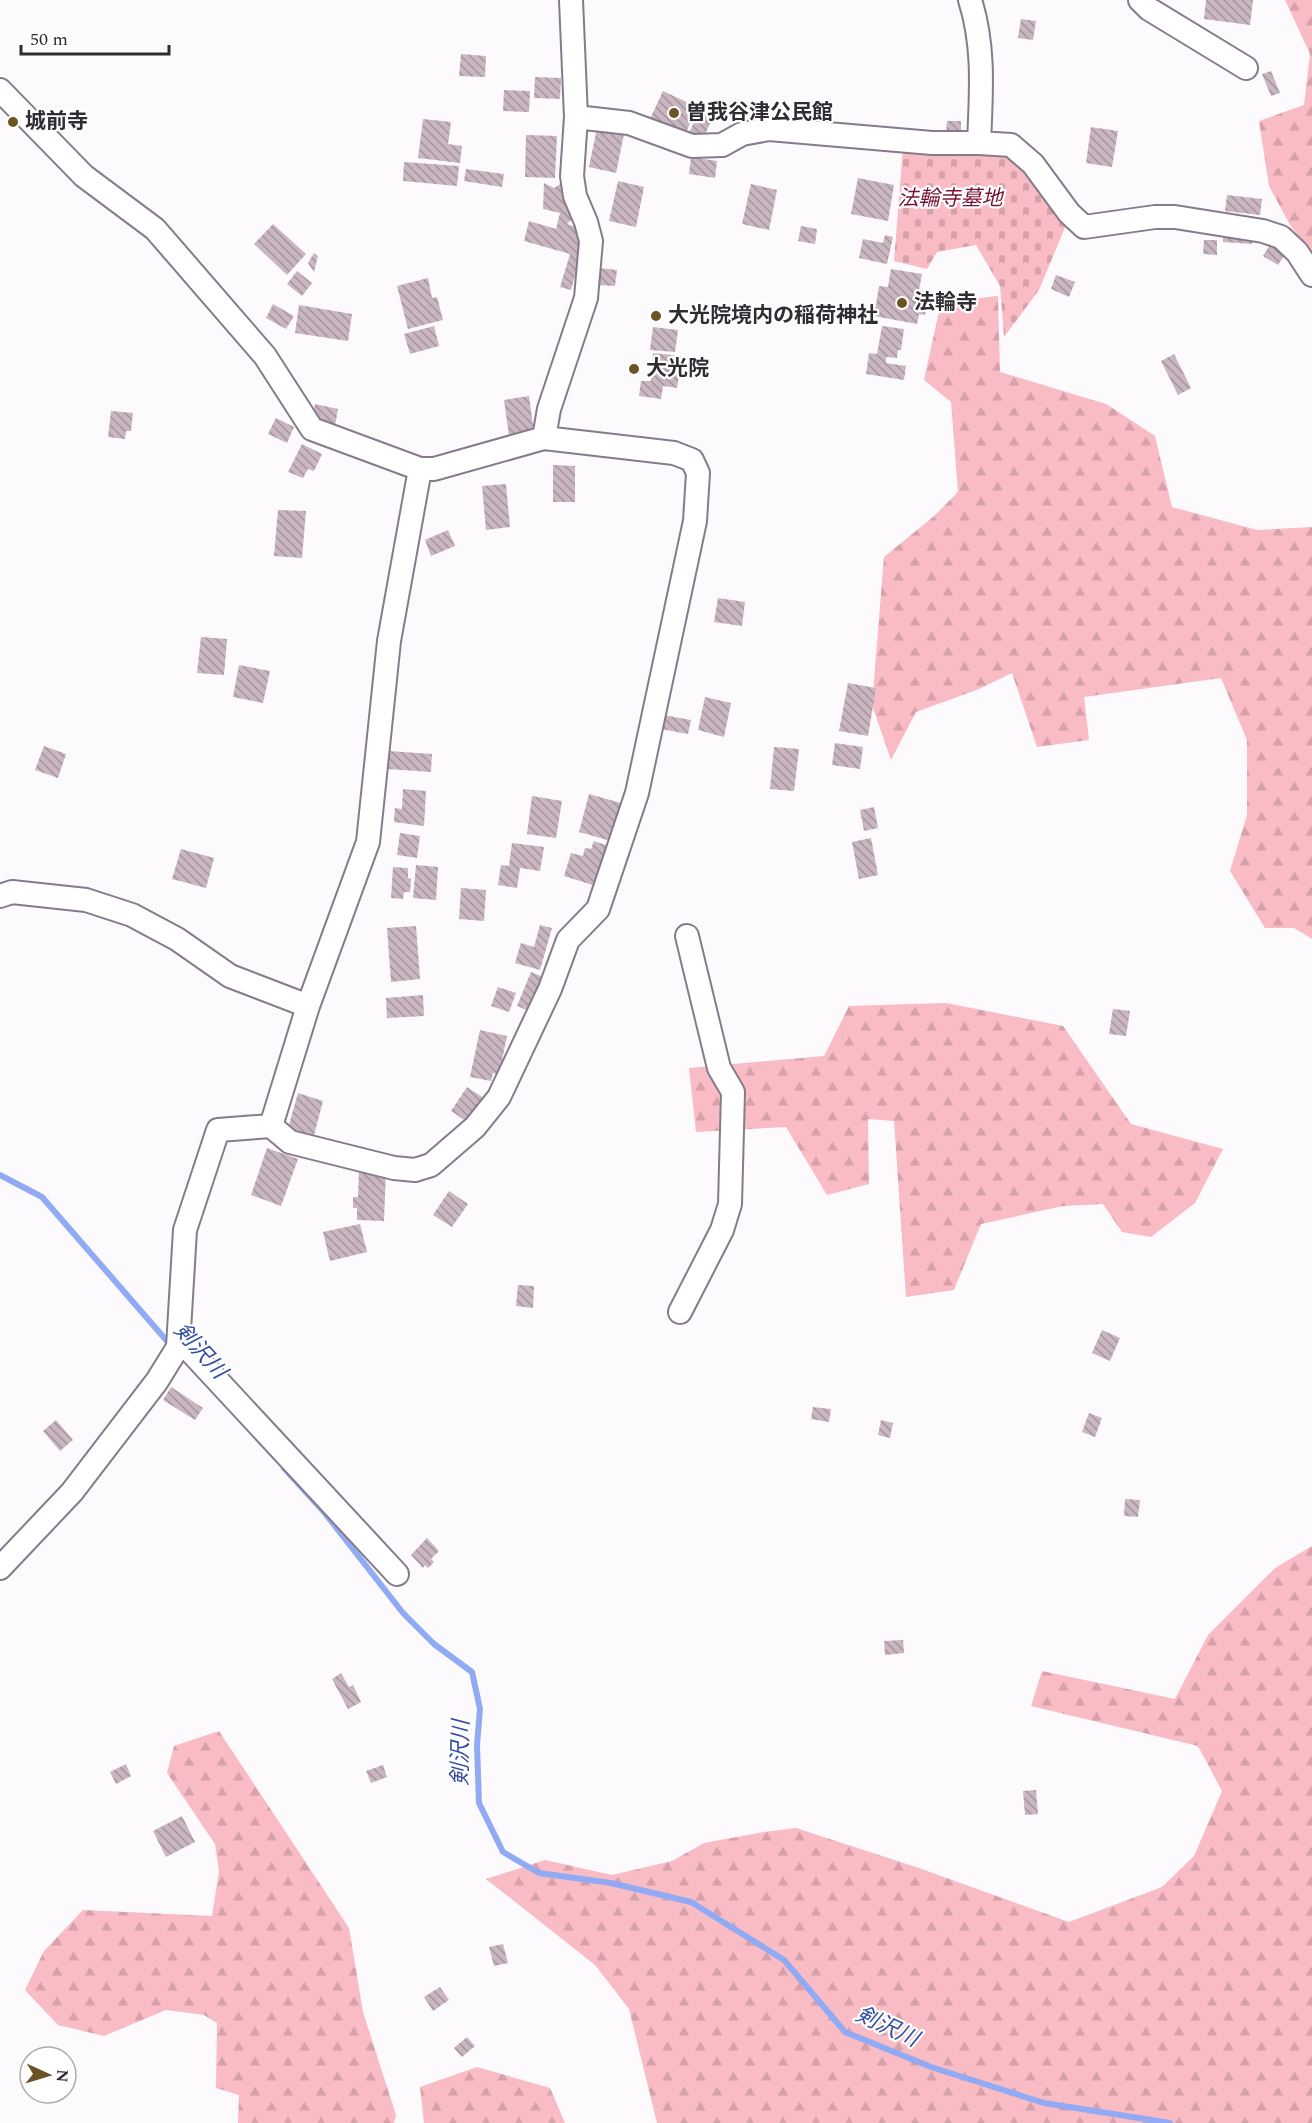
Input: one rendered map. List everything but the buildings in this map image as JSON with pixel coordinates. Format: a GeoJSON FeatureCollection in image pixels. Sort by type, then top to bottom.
{"type":"FeatureCollection","features":[{"type":"Feature","properties":{"kind":"street"},"geometry":{"type":"LineString","coordinates":[[544,438],[549,409],[586,298],[591,241],[575,196],[572,176],[576,117],[571,0]]}},
{"type":"Feature","properties":{"kind":"street"},"geometry":{"type":"LineString","coordinates":[[970,0],[977,22],[982,72],[979,143]]}},
{"type":"Feature","properties":{"kind":"street"},"geometry":{"type":"LineString","coordinates":[[1140,0],[1149,9],[1246,68]]}},
{"type":"Feature","properties":{"kind":"street"},"geometry":{"type":"LineString","coordinates":[[0,90],[84,176],[155,229],[265,356],[312,429],[420,469],[434,470],[544,438],[674,453],[692,460],[698,473],[695,521],[637,793],[598,909],[568,940],[550,989],[499,1097],[475,1127],[431,1165],[415,1170],[394,1168],[290,1142],[271,1126],[218,1130],[184,1230],[176,1348],[157,1381],[72,1492],[0,1568]]}},
{"type":"Feature","properties":{"kind":"street"},"geometry":{"type":"LineString","coordinates":[[576,117],[629,123],[692,146],[722,145],[741,134],[769,129],[932,143],[1011,145],[1033,164],[1069,213],[1084,228],[1155,217],[1175,217],[1263,231],[1281,237],[1297,252],[1312,275]]}},
{"type":"Feature","properties":{"kind":"street"},"geometry":{"type":"LineString","coordinates":[[271,1126],[308,1006],[368,842],[389,641],[420,469]]}},
{"type":"Feature","properties":{"kind":"street"},"geometry":{"type":"LineString","coordinates":[[0,896],[12,892],[86,900],[132,915],[177,939],[230,976],[308,1006]]}},
{"type":"Feature","properties":{"kind":"street"},"geometry":{"type":"LineString","coordinates":[[680,1312],[722,1230],[730,1204],[733,1092],[719,1068],[687,936]]}},
{"type":"Feature","properties":{"kind":"street"},"geometry":{"type":"LineString","coordinates":[[176,1348],[306,1488],[397,1574]]}},
{"type":"Feature","properties":{"kind":"green space"},"geometry":{"type":"Polygon","coordinates":[[[1285,0],[1312,0],[1312,254],[1290,225],[1269,186],[1259,121],[1304,105],[1310,54],[1285,0]]]}},
{"type":"Feature","properties":{"kind":"green space","name":"法輪寺墓地"},"geometry":{"type":"Polygon","coordinates":[[[903,147],[1010,150],[1066,225],[1039,290],[1004,337],[1000,286],[976,245],[937,252],[927,269],[894,261],[903,147]]]}},
{"type":"Feature","properties":{"kind":"green space"},"geometry":{"type":"Polygon","coordinates":[[[998,296],[1000,372],[1106,404],[1155,436],[1172,507],[1257,530],[1312,527],[1312,939],[1294,928],[1265,928],[1230,871],[1247,815],[1247,740],[1221,678],[1084,697],[1089,740],[1037,747],[1012,673],[979,689],[916,712],[891,760],[872,705],[884,557],[933,517],[958,492],[951,402],[924,380],[941,302],[998,296]]]}},
{"type":"Feature","properties":{"kind":"green space"},"geometry":{"type":"Polygon","coordinates":[[[946,1003],[1063,1026],[1131,1124],[1223,1149],[1195,1203],[1151,1237],[1122,1232],[1103,1204],[1063,1206],[981,1224],[954,1290],[906,1297],[894,1121],[868,1119],[869,1184],[827,1195],[786,1127],[696,1132],[689,1068],[824,1056],[849,1006],[946,1003]]]}},
{"type":"Feature","properties":{"kind":"green space"},"geometry":{"type":"Polygon","coordinates":[[[1312,1546],[1312,2123],[657,2123],[629,2009],[595,1965],[486,1879],[545,1860],[612,1875],[672,1861],[704,1843],[796,1828],[919,1868],[1069,1922],[1162,1887],[1194,1856],[1222,1791],[1198,1746],[1031,1706],[1042,1671],[1175,1699],[1208,1635],[1275,1568],[1312,1546]]]}},
{"type":"Feature","properties":{"kind":"green space"},"geometry":{"type":"Polygon","coordinates":[[[219,1731],[349,1928],[363,2012],[396,2115],[394,2123],[238,2123],[239,2095],[216,2088],[217,2023],[204,2015],[166,2010],[104,2036],[58,2025],[25,1990],[44,1951],[83,1910],[212,1916],[219,1871],[215,1844],[167,1773],[174,1746],[219,1731]]]}},
{"type":"Feature","properties":{"kind":"green space"},"geometry":{"type":"Polygon","coordinates":[[[477,2067],[550,2088],[565,2123],[424,2123],[420,2087],[477,2067]]]}},
{"type":"Feature","properties":{"kind":"waterway","name":"剣沢川"},"geometry":{"type":"LineString","coordinates":[[0,1175],[42,1197],[173,1348]]}},
{"type":"Feature","properties":{"kind":"waterway","name":"剣沢川"},"geometry":{"type":"LineString","coordinates":[[284,1468],[324,1512],[403,1613],[434,1644],[472,1672],[480,1709],[477,1745],[479,1803],[503,1852],[539,1873],[611,1883],[691,1902],[784,1960],[845,2032],[931,2067],[1044,2103],[1170,2123]]}},
{"type":"Feature","properties":{"kind":"place","name":"曽我谷津公民館"},"geometry":{"type":"Point","coordinates":[674,113]}},
{"type":"Feature","properties":{"kind":"place","name":"城前寺"},"geometry":{"type":"Point","coordinates":[13,122]}},
{"type":"Feature","properties":{"kind":"place","name":"法輪寺"},"geometry":{"type":"Point","coordinates":[902,303]}},
{"type":"Feature","properties":{"kind":"place","name":"大光院境内の稲荷神社"},"geometry":{"type":"Point","coordinates":[656,316]}},
{"type":"Feature","properties":{"kind":"place","name":"大光院"},"geometry":{"type":"Point","coordinates":[634,369]}}]}
